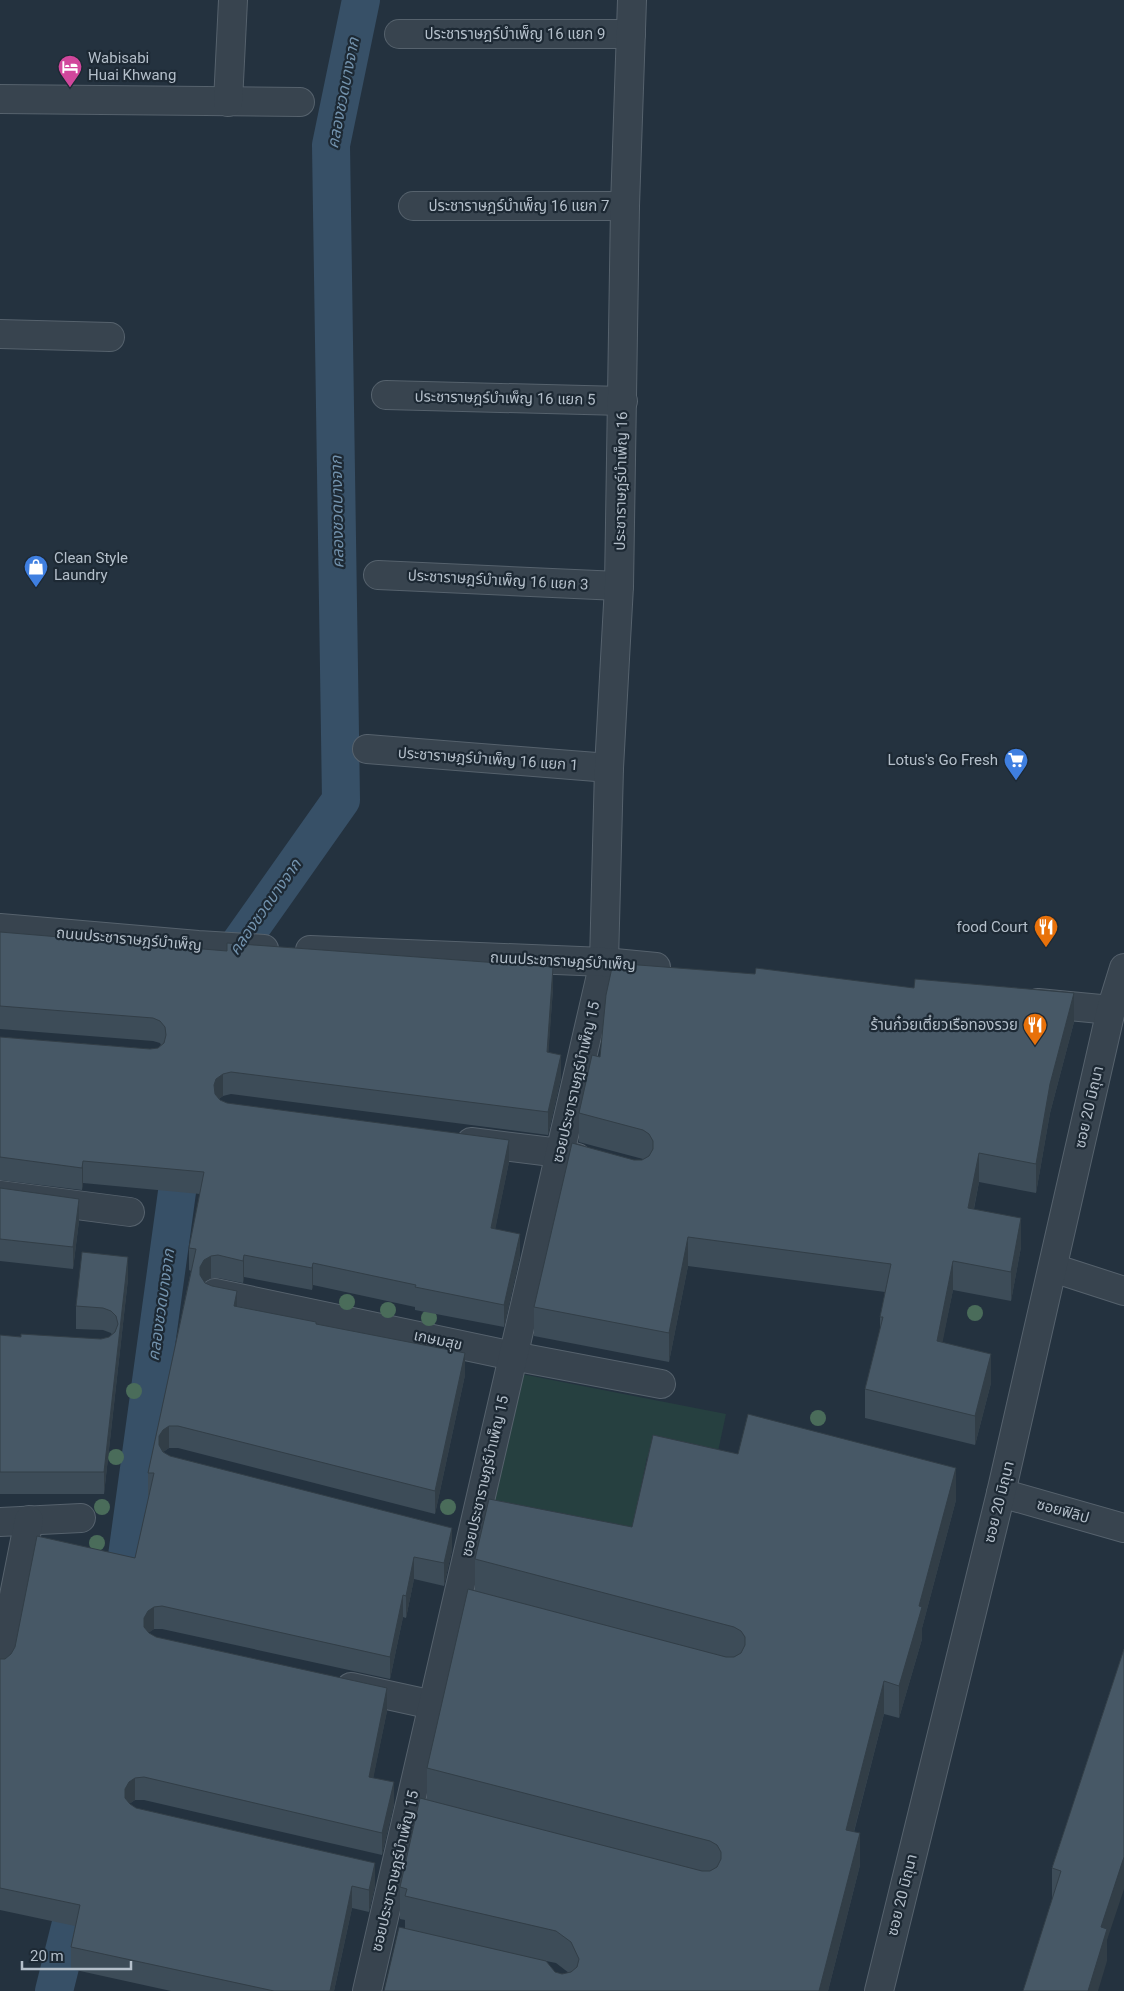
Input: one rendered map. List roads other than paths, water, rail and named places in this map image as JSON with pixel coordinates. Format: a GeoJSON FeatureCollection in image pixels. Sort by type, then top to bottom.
{"type":"FeatureCollection","features":[{"type":"Feature","properties":{"kind":"street"},"geometry":{"type":"LineString","coordinates":[[228,102],[233,0]]}},
{"type":"Feature","properties":{"kind":"street","name":"ประชาราษฎร์บำเพ็ญ 16"},"geometry":{"type":"LineString","coordinates":[[604,962],[609,768],[619,586],[625,206],[632,0]]}},
{"type":"Feature","properties":{"kind":"street","name":"ประชาราษฎร์บำเพ็ญ 16 แยก 9"},"geometry":{"type":"LineString","coordinates":[[399,34],[630,34]]}},
{"type":"Feature","properties":{"kind":"street"},"geometry":{"type":"LineString","coordinates":[[0,99],[300,102]]}},
{"type":"Feature","properties":{"kind":"street","name":"ประชาราษฎร์บำเพ็ญ 16 แยก 7"},"geometry":{"type":"LineString","coordinates":[[413,206],[625,206]]}},
{"type":"Feature","properties":{"kind":"street"},"geometry":{"type":"LineString","coordinates":[[0,334],[110,337]]}},
{"type":"Feature","properties":{"kind":"street","name":"ประชาราษฎร์บำเพ็ญ 16 แยก 5"},"geometry":{"type":"LineString","coordinates":[[386,396],[623,401]]}},
{"type":"Feature","properties":{"kind":"street","name":"ประชาราษฎร์บำเพ็ญ 16 แยก 3"},"geometry":{"type":"LineString","coordinates":[[378,575],[619,586]]}},
{"type":"Feature","properties":{"kind":"street","name":"ประชาราษฎร์บำเพ็ญ 16 แยก 1"},"geometry":{"type":"LineString","coordinates":[[367,749],[609,768]]}},
{"type":"Feature","properties":{"kind":"street","name":"ถนนประชาราษฎร์บำเพ็ญ"},"geometry":{"type":"LineString","coordinates":[[0,928],[198,945],[604,962],[684,970]]}},
{"type":"Feature","properties":{"kind":"street","name":"ซอยประชาราษฎร์บำเพ็ญ 15"},"geometry":{"type":"LineString","coordinates":[[367,1991],[389,1941],[394,1874],[418,1814],[433,1705],[604,962]]}},
{"type":"Feature","properties":{"kind":"street"},"geometry":{"type":"LineString","coordinates":[[1011,1001],[1117,1013],[1124,968]]}},
{"type":"Feature","properties":{"kind":"street","name":"ซอย 20 มิถุนา"},"geometry":{"type":"LineString","coordinates":[[879,1991],[1001,1493],[1053,1268],[1117,1013]]}},
{"type":"Feature","properties":{"kind":"street"},"geometry":{"type":"LineString","coordinates":[[443,1138],[560,1153],[603,1165]]}},
{"type":"Feature","properties":{"kind":"street"},"geometry":{"type":"LineString","coordinates":[[0,1195],[130,1212]]}},
{"type":"Feature","properties":{"kind":"street"},"geometry":{"type":"LineString","coordinates":[[1053,1268],[1124,1291]]}},
{"type":"Feature","properties":{"kind":"street","name":"เกษมสุข"},"geometry":{"type":"LineString","coordinates":[[215,1293],[513,1356],[661,1384]]}},
{"type":"Feature","properties":{"kind":"street","name":"ซอยฟิลิป"},"geometry":{"type":"LineString","coordinates":[[1001,1493],[1124,1528]]}},
{"type":"Feature","properties":{"kind":"street"},"geometry":{"type":"LineString","coordinates":[[0,1522],[81,1518]]}},
{"type":"Feature","properties":{"kind":"street"},"geometry":{"type":"LineString","coordinates":[[0,1666],[29,1520]]}},
{"type":"Feature","properties":{"kind":"street"},"geometry":{"type":"LineString","coordinates":[[442,1532],[471,1539]]}},
{"type":"Feature","properties":{"kind":"street"},"geometry":{"type":"LineString","coordinates":[[456,1602],[485,1610]]}},
{"type":"Feature","properties":{"kind":"street"},"geometry":{"type":"LineString","coordinates":[[329,1682],[433,1705]]}},
{"type":"Feature","properties":{"kind":"street"},"geometry":{"type":"LineString","coordinates":[[366,1867],[394,1874]]}},
{"type":"Feature","properties":{"kind":"waterway","name":"คลองชวดบางจาก"},"geometry":{"type":"LineString","coordinates":[[216,977],[341,800],[331,145],[361,0]]}},
{"type":"Feature","properties":{"kind":"waterway","name":"คลองชวดบางจาก"},"geometry":{"type":"LineString","coordinates":[[120,1607],[184,1141]]}},
{"type":"Feature","properties":{"kind":"waterway","name":"คลองชวดบางจาก"},"geometry":{"type":"LineString","coordinates":[[54,1991],[83,1875]]}},
{"type":"Feature","properties":{"kind":"place","name":"Wabisabi Huai Khwang"},"geometry":{"type":"Point","coordinates":[70,88]}},
{"type":"Feature","properties":{"kind":"place","name":"Clean Style Laundry"},"geometry":{"type":"Point","coordinates":[36,588]}},
{"type":"Feature","properties":{"kind":"place","name":"Lotus's Go Fresh"},"geometry":{"type":"Point","coordinates":[1016,781]}},
{"type":"Feature","properties":{"kind":"place","name":"food Court"},"geometry":{"type":"Point","coordinates":[1046,948]}},
{"type":"Feature","properties":{"kind":"place","name":"ร้านก๋วยเตี๋ยวเรือทองรวย"},"geometry":{"type":"Point","coordinates":[1035,1046]}}]}
